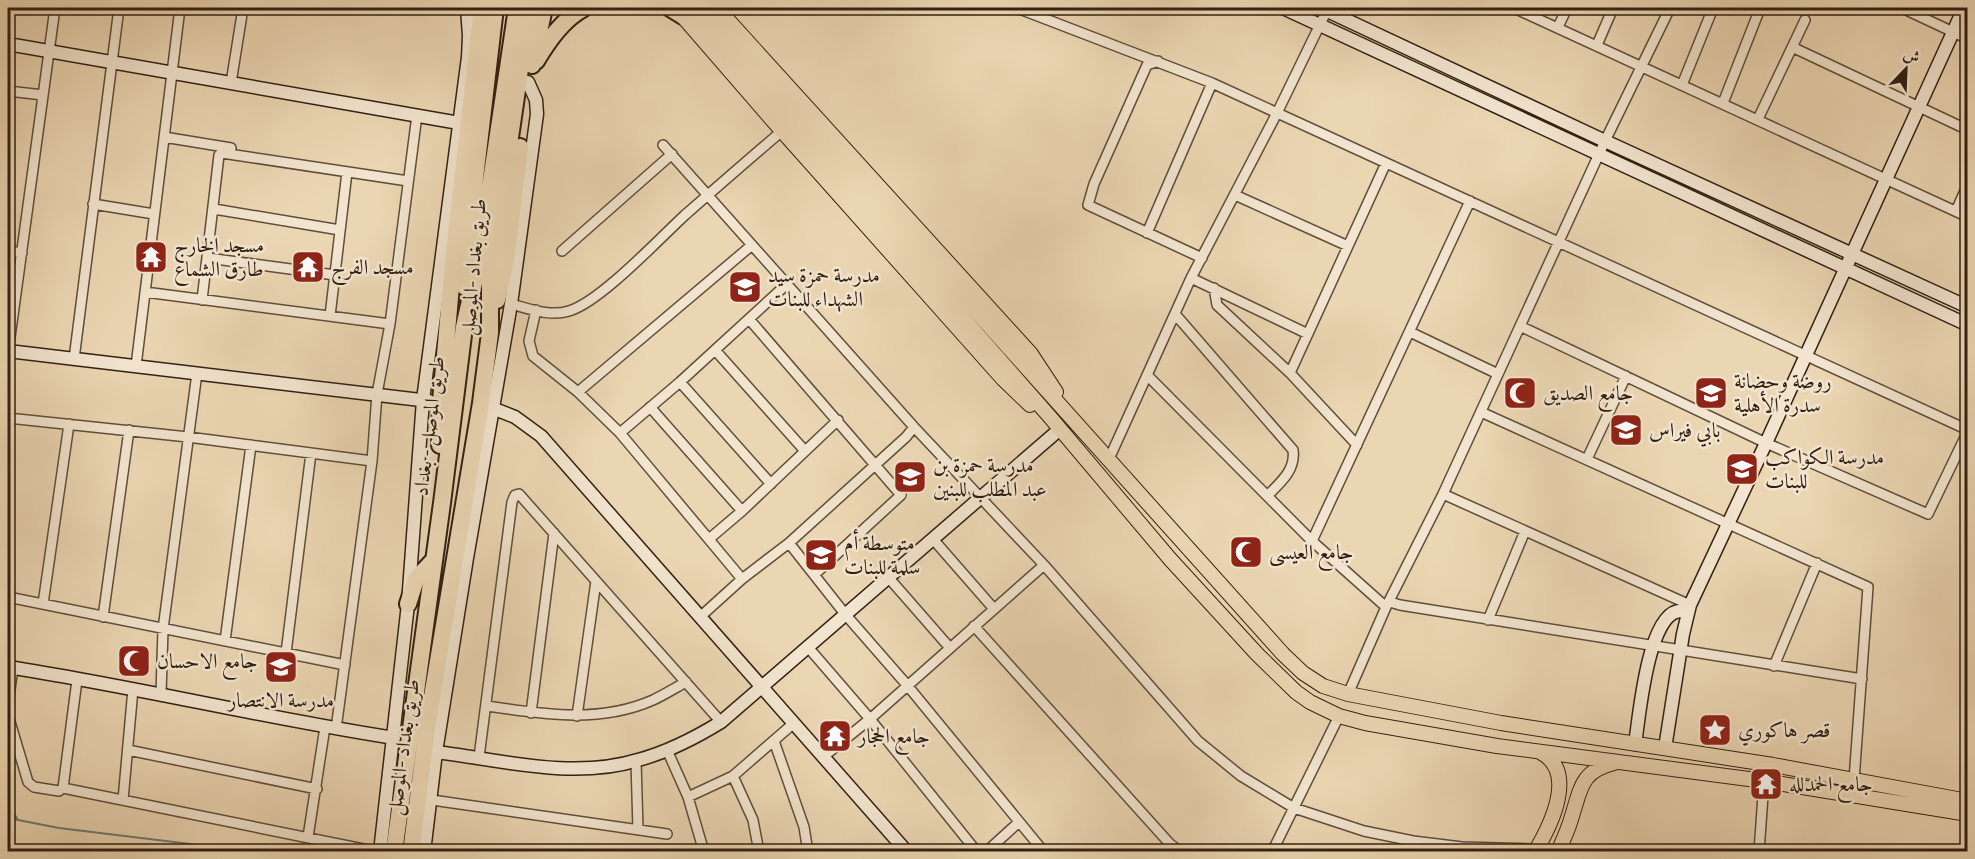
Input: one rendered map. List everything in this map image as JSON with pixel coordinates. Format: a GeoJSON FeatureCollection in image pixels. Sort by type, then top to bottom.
{"type":"FeatureCollection","features":[{"type":"Feature","properties":{"kind":"highway"},"geometry":{"type":"LineString","coordinates":[[442,503],[441,401],[456,239],[482,8]]}},
{"type":"Feature","properties":{"kind":"highway"},"geometry":{"type":"LineString","coordinates":[[464,327],[466,255],[495,8]]}},
{"type":"Feature","properties":{"kind":"highway","name":"طريق الموصل - بغداد"},"geometry":{"type":"LineString","coordinates":[[394,852],[464,327],[478,261],[517,8]]}},
{"type":"Feature","properties":{"kind":"highway","name":"طريق بغداد -الموصل"},"geometry":{"type":"LineString","coordinates":[[411,852],[429,721],[450,597],[488,406],[492,260],[529,8]]}},
{"type":"Feature","properties":{"kind":"highway"},"geometry":{"type":"LineString","coordinates":[[490,333],[506,261],[530,76],[544,8]]}},
{"type":"Feature","properties":{"kind":"highway"},"geometry":{"type":"LineString","coordinates":[[530,76],[558,30],[576,12],[584,8]]}},
{"type":"Feature","properties":{"kind":"highway"},"geometry":{"type":"LineString","coordinates":[[450,597],[463,575],[467,558]]}},
{"type":"Feature","properties":{"kind":"highway"},"geometry":{"type":"LineString","coordinates":[[408,604],[416,579],[434,560]]}},
{"type":"Feature","properties":{"kind":"main road"},"geometry":{"type":"LineString","coordinates":[[704,8],[1015,367],[1059,429],[1170,559],[1257,654],[1296,692],[1310,702],[1339,716],[1365,723],[1497,746],[1764,781],[1968,814]]}},
{"type":"Feature","properties":{"kind":"main road"},"geometry":{"type":"LineString","coordinates":[[717,8],[1031,354],[1055,390],[1063,408]]}},
{"type":"Feature","properties":{"kind":"main road"},"geometry":{"type":"LineString","coordinates":[[680,10],[1015,367],[1063,408],[1283,654],[1303,673],[1323,686],[1348,694],[1501,723],[1773,765],[1945,797],[1968,799]]}},
{"type":"Feature","properties":{"kind":"main road"},"geometry":{"type":"LineString","coordinates":[[680,10],[782,131],[1011,388],[1028,403],[1050,417]]}},
{"type":"Feature","properties":{"kind":"main road"},"geometry":{"type":"LineString","coordinates":[[1170,559],[1186,547]]}},
{"type":"Feature","properties":{"kind":"main road"},"geometry":{"type":"LineString","coordinates":[[1497,746],[1501,723]]}},
{"type":"Feature","properties":{"kind":"main road"},"geometry":{"type":"LineString","coordinates":[[1536,850],[1552,817],[1559,787],[1556,767],[1550,758],[1538,751]]}},
{"type":"Feature","properties":{"kind":"main road"},"geometry":{"type":"LineString","coordinates":[[1558,852],[1570,823],[1582,782],[1591,773],[1616,762]]}},
{"type":"Feature","properties":{"kind":"street"},"geometry":{"type":"LineString","coordinates":[[55,8],[8,352],[441,401]]}},
{"type":"Feature","properties":{"kind":"street"},"geometry":{"type":"LineString","coordinates":[[74,359],[119,8]]}},
{"type":"Feature","properties":{"kind":"street"},"geometry":{"type":"LineString","coordinates":[[136,366],[180,8]]}},
{"type":"Feature","properties":{"kind":"street"},"geometry":{"type":"LineString","coordinates":[[231,83],[243,8]]}},
{"type":"Feature","properties":{"kind":"street"},"geometry":{"type":"LineString","coordinates":[[8,714],[30,785],[34,788],[59,791],[63,788],[379,852],[408,604],[423,400],[468,57],[467,8]]}},
{"type":"Feature","properties":{"kind":"street"},"geometry":{"type":"LineString","coordinates":[[1017,8],[1212,83],[1968,430],[1928,514],[1766,443],[1520,326]]}},
{"type":"Feature","properties":{"kind":"street"},"geometry":{"type":"LineString","coordinates":[[1283,8],[1968,325]]}},
{"type":"Feature","properties":{"kind":"street"},"geometry":{"type":"LineString","coordinates":[[1108,459],[1191,278],[1277,112],[1320,25],[1325,8],[1605,141],[1968,307]]}},
{"type":"Feature","properties":{"kind":"street"},"geometry":{"type":"LineString","coordinates":[[1558,27],[1567,8]]}},
{"type":"Feature","properties":{"kind":"street"},"geometry":{"type":"LineString","coordinates":[[1597,45],[1613,8]]}},
{"type":"Feature","properties":{"kind":"street"},"geometry":{"type":"LineString","coordinates":[[1348,694],[1388,604],[1443,494],[1605,141],[1670,8]]}},
{"type":"Feature","properties":{"kind":"street"},"geometry":{"type":"LineString","coordinates":[[1682,85],[1713,8]]}},
{"type":"Feature","properties":{"kind":"street"},"geometry":{"type":"LineString","coordinates":[[1902,8],[1968,39]]}},
{"type":"Feature","properties":{"kind":"street"},"geometry":{"type":"LineString","coordinates":[[1665,748],[1688,609],[1964,8]]}},
{"type":"Feature","properties":{"kind":"street"},"geometry":{"type":"LineString","coordinates":[[1519,9],[1968,217]]}},
{"type":"Feature","properties":{"kind":"street"},"geometry":{"type":"LineString","coordinates":[[1724,103],[1759,11]]}},
{"type":"Feature","properties":{"kind":"street"},"geometry":{"type":"LineString","coordinates":[[1758,119],[1805,20]]}},
{"type":"Feature","properties":{"kind":"street"},"geometry":{"type":"LineString","coordinates":[[8,44],[459,123]]}},
{"type":"Feature","properties":{"kind":"street"},"geometry":{"type":"LineString","coordinates":[[1792,47],[1968,130]]}},
{"type":"Feature","properties":{"kind":"street"},"geometry":{"type":"LineString","coordinates":[[1158,61],[1147,65],[1094,184],[1088,206],[1203,258]]}},
{"type":"Feature","properties":{"kind":"street"},"geometry":{"type":"LineString","coordinates":[[424,852],[436,752],[467,558],[488,406],[511,304],[537,114],[530,76]]}},
{"type":"Feature","properties":{"kind":"street"},"geometry":{"type":"LineString","coordinates":[[1147,233],[1212,83]]}},
{"type":"Feature","properties":{"kind":"street"},"geometry":{"type":"LineString","coordinates":[[8,91],[43,95]]}},
{"type":"Feature","properties":{"kind":"street"},"geometry":{"type":"LineString","coordinates":[[308,837],[345,665],[372,461],[377,394],[390,324],[417,115]]}},
{"type":"Feature","properties":{"kind":"street"},"geometry":{"type":"LineString","coordinates":[[511,304],[559,313],[585,304],[782,131]]}},
{"type":"Feature","properties":{"kind":"street"},"geometry":{"type":"LineString","coordinates":[[164,137],[328,164]]}},
{"type":"Feature","properties":{"kind":"street"},"geometry":{"type":"LineString","coordinates":[[663,144],[914,427],[1044,565],[1198,741],[1241,776],[1294,808],[1364,831],[1413,841],[1470,848],[1536,850]]}},
{"type":"Feature","properties":{"kind":"street"},"geometry":{"type":"LineString","coordinates":[[202,300],[219,155],[222,153],[408,181]]}},
{"type":"Feature","properties":{"kind":"street"},"geometry":{"type":"LineString","coordinates":[[562,251],[672,154]]}},
{"type":"Feature","properties":{"kind":"street"},"geometry":{"type":"LineString","coordinates":[[1290,374],[1386,163]]}},
{"type":"Feature","properties":{"kind":"street"},"geometry":{"type":"LineString","coordinates":[[330,316],[347,172]]}},
{"type":"Feature","properties":{"kind":"street"},"geometry":{"type":"LineString","coordinates":[[1956,211],[1968,184]]}},
{"type":"Feature","properties":{"kind":"street"},"geometry":{"type":"LineString","coordinates":[[1235,195],[1348,246]]}},
{"type":"Feature","properties":{"kind":"street"},"geometry":{"type":"LineString","coordinates":[[1312,541],[1470,201]]}},
{"type":"Feature","properties":{"kind":"street"},"geometry":{"type":"LineString","coordinates":[[93,204],[154,214]]}},
{"type":"Feature","properties":{"kind":"street"},"geometry":{"type":"LineString","coordinates":[[213,209],[340,230]]}},
{"type":"Feature","properties":{"kind":"street"},"geometry":{"type":"LineString","coordinates":[[578,392],[752,244]]}},
{"type":"Feature","properties":{"kind":"street"},"geometry":{"type":"LineString","coordinates":[[8,251],[22,253]]}},
{"type":"Feature","properties":{"kind":"street"},"geometry":{"type":"LineString","coordinates":[[208,258],[334,275]]}},
{"type":"Feature","properties":{"kind":"street"},"geometry":{"type":"LineString","coordinates":[[1191,278],[1308,334]]}},
{"type":"Feature","properties":{"kind":"street"},"geometry":{"type":"LineString","coordinates":[[620,433],[680,382],[787,284]]}},
{"type":"Feature","properties":{"kind":"street"},"geometry":{"type":"LineString","coordinates":[[1214,288],[1217,305],[1290,374],[1357,445]]}},
{"type":"Feature","properties":{"kind":"street"},"geometry":{"type":"LineString","coordinates":[[145,292],[390,324]]}},
{"type":"Feature","properties":{"kind":"street"},"geometry":{"type":"LineString","coordinates":[[1945,315],[1952,300]]}},
{"type":"Feature","properties":{"kind":"street"},"geometry":{"type":"LineString","coordinates":[[536,310],[529,341],[533,356],[578,392],[620,433],[742,579]]}},
{"type":"Feature","properties":{"kind":"street"},"geometry":{"type":"LineString","coordinates":[[1175,314],[1293,450],[1294,460],[1291,470],[1267,496]]}},
{"type":"Feature","properties":{"kind":"street"},"geometry":{"type":"LineString","coordinates":[[749,319],[901,495],[814,575]]}},
{"type":"Feature","properties":{"kind":"street"},"geometry":{"type":"LineString","coordinates":[[1410,332],[1498,374]]}},
{"type":"Feature","properties":{"kind":"street"},"geometry":{"type":"LineString","coordinates":[[715,350],[805,451]]}},
{"type":"Feature","properties":{"kind":"street"},"geometry":{"type":"LineString","coordinates":[[161,694],[163,629],[197,373]]}},
{"type":"Feature","properties":{"kind":"street"},"geometry":{"type":"LineString","coordinates":[[1148,376],[1312,541],[1388,604],[1862,679]]}},
{"type":"Feature","properties":{"kind":"street"},"geometry":{"type":"LineString","coordinates":[[1587,459],[1626,376]]}},
{"type":"Feature","properties":{"kind":"street"},"geometry":{"type":"LineString","coordinates":[[680,382],[771,484]]}},
{"type":"Feature","properties":{"kind":"street"},"geometry":{"type":"LineString","coordinates":[[488,406],[515,417],[541,436],[906,852]]}},
{"type":"Feature","properties":{"kind":"street"},"geometry":{"type":"LineString","coordinates":[[650,407],[742,511]]}},
{"type":"Feature","properties":{"kind":"street"},"geometry":{"type":"LineString","coordinates":[[1481,411],[1868,587],[1854,780]]}},
{"type":"Feature","properties":{"kind":"street"},"geometry":{"type":"LineString","coordinates":[[8,418],[129,430],[372,461]]}},
{"type":"Feature","properties":{"kind":"street"},"geometry":{"type":"LineString","coordinates":[[709,539],[838,420]]}},
{"type":"Feature","properties":{"kind":"street"},"geometry":{"type":"LineString","coordinates":[[43,604],[69,424]]}},
{"type":"Feature","properties":{"kind":"street"},"geometry":{"type":"LineString","coordinates":[[700,616],[742,579],[789,543],[873,465],[906,438],[914,427]]}},
{"type":"Feature","properties":{"kind":"street"},"geometry":{"type":"LineString","coordinates":[[436,752],[558,768],[586,768],[636,761],[694,739],[721,722],[1059,429]]}},
{"type":"Feature","properties":{"kind":"street"},"geometry":{"type":"LineString","coordinates":[[103,617],[129,430]]}},
{"type":"Feature","properties":{"kind":"street"},"geometry":{"type":"LineString","coordinates":[[225,641],[251,445]]}},
{"type":"Feature","properties":{"kind":"street"},"geometry":{"type":"LineString","coordinates":[[286,653],[311,453]]}},
{"type":"Feature","properties":{"kind":"street"},"geometry":{"type":"LineString","coordinates":[[1443,494],[1688,609]]}},
{"type":"Feature","properties":{"kind":"street"},"geometry":{"type":"LineString","coordinates":[[479,758],[512,502],[515,495],[522,497],[721,722]]}},
{"type":"Feature","properties":{"kind":"street"},"geometry":{"type":"LineString","coordinates":[[1488,620],[1525,531]]}},
{"type":"Feature","properties":{"kind":"street"},"geometry":{"type":"LineString","coordinates":[[531,713],[554,533]]}},
{"type":"Feature","properties":{"kind":"street"},"geometry":{"type":"LineString","coordinates":[[932,538],[993,609]]}},
{"type":"Feature","properties":{"kind":"street"},"geometry":{"type":"LineString","coordinates":[[789,543],[845,614],[907,685],[1044,852]]}},
{"type":"Feature","properties":{"kind":"street"},"geometry":{"type":"LineString","coordinates":[[1774,666],[1817,563]]}},
{"type":"Feature","properties":{"kind":"street"},"geometry":{"type":"LineString","coordinates":[[823,757],[870,719],[1044,565]]}},
{"type":"Feature","properties":{"kind":"street"},"geometry":{"type":"LineString","coordinates":[[888,577],[950,648]]}},
{"type":"Feature","properties":{"kind":"street"},"geometry":{"type":"LineString","coordinates":[[577,716],[596,581]]}},
{"type":"Feature","properties":{"kind":"street"},"geometry":{"type":"LineString","coordinates":[[8,597],[345,665]]}},
{"type":"Feature","properties":{"kind":"street"},"geometry":{"type":"LineString","coordinates":[[1635,744],[1652,645],[1672,614],[1688,609]]}},
{"type":"Feature","properties":{"kind":"street"},"geometry":{"type":"LineString","coordinates":[[974,626],[1168,848],[1180,852]]}},
{"type":"Feature","properties":{"kind":"street"},"geometry":{"type":"LineString","coordinates":[[807,646],[870,719],[977,852]]}},
{"type":"Feature","properties":{"kind":"street"},"geometry":{"type":"LineString","coordinates":[[8,704],[10,668],[394,738]]}},
{"type":"Feature","properties":{"kind":"street"},"geometry":{"type":"LineString","coordinates":[[63,788],[77,680]]}},
{"type":"Feature","properties":{"kind":"street"},"geometry":{"type":"LineString","coordinates":[[487,706],[531,713],[577,716],[618,710],[652,700],[686,682]]}},
{"type":"Feature","properties":{"kind":"street"},"geometry":{"type":"LineString","coordinates":[[123,800],[133,689]]}},
{"type":"Feature","properties":{"kind":"street"},"geometry":{"type":"LineString","coordinates":[[1272,852],[1339,716]]}},
{"type":"Feature","properties":{"kind":"street"},"geometry":{"type":"LineString","coordinates":[[688,797],[733,776],[794,723]]}},
{"type":"Feature","properties":{"kind":"street"},"geometry":{"type":"LineString","coordinates":[[774,741],[804,828],[808,852]]}},
{"type":"Feature","properties":{"kind":"street"},"geometry":{"type":"LineString","coordinates":[[128,750],[317,789]]}},
{"type":"Feature","properties":{"kind":"street"},"geometry":{"type":"LineString","coordinates":[[667,750],[688,797],[704,852]]}},
{"type":"Feature","properties":{"kind":"street"},"geometry":{"type":"LineString","coordinates":[[636,761],[638,829]]}},
{"type":"Feature","properties":{"kind":"street"},"geometry":{"type":"LineString","coordinates":[[733,776],[753,820],[759,852]]}},
{"type":"Feature","properties":{"kind":"street"},"geometry":{"type":"LineString","coordinates":[[1759,852],[1764,781]]}},
{"type":"Feature","properties":{"kind":"street"},"geometry":{"type":"LineString","coordinates":[[432,800],[667,834]]}},
{"type":"Feature","properties":{"kind":"street"},"geometry":{"type":"LineString","coordinates":[[986,852],[1019,822]]}},
{"type":"Feature","properties":{"kind":"waterway"},"geometry":{"type":"LineString","coordinates":[[8,792],[12,810],[18,820]]}},
{"type":"Feature","properties":{"kind":"waterway"},"geometry":{"type":"LineString","coordinates":[[8,818],[59,828],[256,852]]}},
{"type":"Feature","properties":{"kind":"place","name":"مسجد الخارج طارق الشماع"},"geometry":{"type":"Point","coordinates":[151,257]}},
{"type":"Feature","properties":{"kind":"place","name":"مسجد الفرج"},"geometry":{"type":"Point","coordinates":[308,267]}},
{"type":"Feature","properties":{"kind":"place","name":"مدرسة حمزة سيد الشهداء للبنات"},"geometry":{"type":"Point","coordinates":[745,287]}},
{"type":"Feature","properties":{"kind":"place","name":"جامع الصديق"},"geometry":{"type":"Point","coordinates":[1520,393]}},
{"type":"Feature","properties":{"kind":"place","name":"روضة وحضانة سدرة الأهلية"},"geometry":{"type":"Point","coordinates":[1711,393]}},
{"type":"Feature","properties":{"kind":"place","name":"بابي فيراس"},"geometry":{"type":"Point","coordinates":[1626,430]}},
{"type":"Feature","properties":{"kind":"place","name":"مدرسة الكواكب للبنات"},"geometry":{"type":"Point","coordinates":[1742,469]}},
{"type":"Feature","properties":{"kind":"place","name":"مدرسة حمزة بن عبد المطلب للبنين"},"geometry":{"type":"Point","coordinates":[910,477]}},
{"type":"Feature","properties":{"kind":"place","name":"جامع العيسى"},"geometry":{"type":"Point","coordinates":[1246,552]}},
{"type":"Feature","properties":{"kind":"place","name":"متوسطة أم سلمة للبنات"},"geometry":{"type":"Point","coordinates":[821,555]}},
{"type":"Feature","properties":{"kind":"place","name":"جامع الاحسان"},"geometry":{"type":"Point","coordinates":[134,661]}},
{"type":"Feature","properties":{"kind":"place","name":"مدرسة الانتصار"},"geometry":{"type":"Point","coordinates":[281,667]}},
{"type":"Feature","properties":{"kind":"place","name":"قصر هاكوري"},"geometry":{"type":"Point","coordinates":[1715,730]}},
{"type":"Feature","properties":{"kind":"place","name":"جامع الحجار"},"geometry":{"type":"Point","coordinates":[835,736]}},
{"type":"Feature","properties":{"kind":"place","name":"جامع الحمدلله"},"geometry":{"type":"Point","coordinates":[1766,784]}}]}
